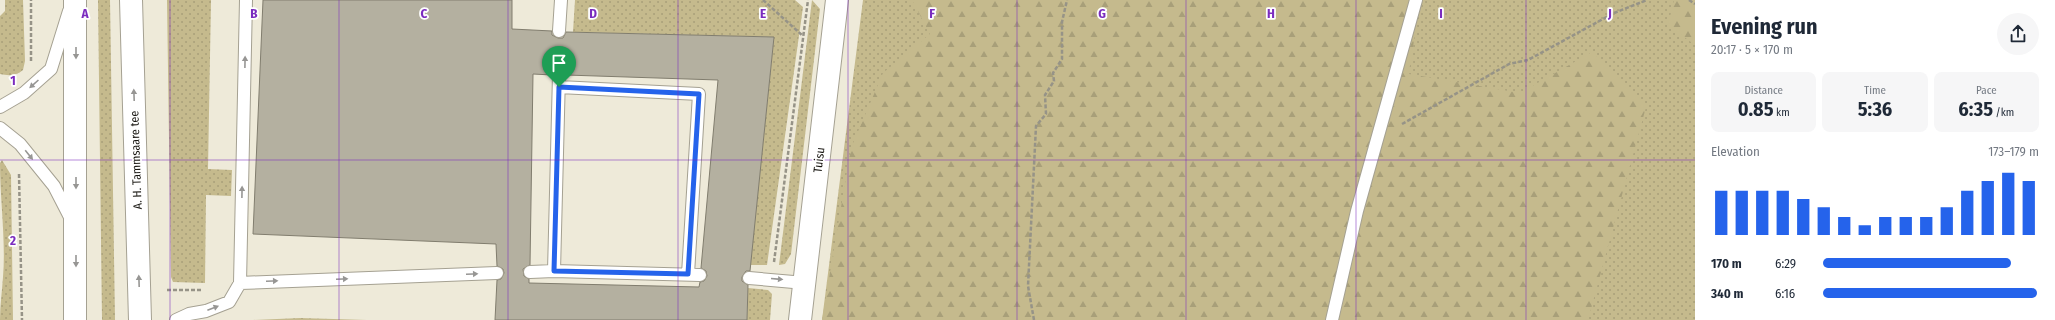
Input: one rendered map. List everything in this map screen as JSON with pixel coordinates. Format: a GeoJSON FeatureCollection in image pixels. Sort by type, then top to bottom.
{"type":"FeatureCollection","features":[{"type":"Feature","properties":{"kind":"main road"},"geometry":{"type":"LineString","coordinates":[[75,0],[77,293],[75,320]]}},
{"type":"Feature","properties":{"kind":"main road","name":"A. H. Tammsaare tee"},"geometry":{"type":"LineString","coordinates":[[131,0],[140,320]]}},
{"type":"Feature","properties":{"kind":"main road","name":"Tuisu"},"geometry":{"type":"LineString","coordinates":[[800,320],[837,0]]}},
{"type":"Feature","properties":{"kind":"main road"},"geometry":{"type":"LineString","coordinates":[[67,320],[77,293]]}},
{"type":"Feature","properties":{"kind":"main road"},"geometry":{"type":"LineString","coordinates":[[77,293],[82,320]]}},
{"type":"Feature","properties":{"kind":"lane"},"geometry":{"type":"LineString","coordinates":[[0,107],[24,93],[51,69],[72,0]]}},
{"type":"Feature","properties":{"kind":"lane"},"geometry":{"type":"LineString","coordinates":[[176,320],[189,314],[206,311],[229,302],[240,283],[246,0]]}},
{"type":"Feature","properties":{"kind":"lane"},"geometry":{"type":"LineString","coordinates":[[559,31],[561,0]]}},
{"type":"Feature","properties":{"kind":"lane"},"geometry":{"type":"LineString","coordinates":[[1332,320],[1357,210],[1416,0]]}},
{"type":"Feature","properties":{"kind":"lane"},"geometry":{"type":"LineString","coordinates":[[554,271],[559,75]]}},
{"type":"Feature","properties":{"kind":"lane"},"geometry":{"type":"LineString","coordinates":[[530,272],[554,271],[694,274],[699,94],[559,87]]}},
{"type":"Feature","properties":{"kind":"lane"},"geometry":{"type":"LineString","coordinates":[[0,128],[20,144],[54,186],[76,229]]}},
{"type":"Feature","properties":{"kind":"lane"},"geometry":{"type":"LineString","coordinates":[[240,283],[497,273]]}},
{"type":"Feature","properties":{"kind":"lane"},"geometry":{"type":"LineString","coordinates":[[749,278],[804,282]]}},
{"type":"Feature","properties":{"kind":"path"},"geometry":{"type":"LineString","coordinates":[[31,0],[31,65]]}},
{"type":"Feature","properties":{"kind":"path"},"geometry":{"type":"LineString","coordinates":[[763,0],[804,36]]}},
{"type":"Feature","properties":{"kind":"path"},"geometry":{"type":"LineString","coordinates":[[774,264],[808,0]]}},
{"type":"Feature","properties":{"kind":"path"},"geometry":{"type":"LineString","coordinates":[[1034,320],[1028,286],[1036,126],[1046,114],[1045,95],[1054,81],[1053,73],[1062,59],[1062,22],[1067,0]]}},
{"type":"Feature","properties":{"kind":"path"},"geometry":{"type":"LineString","coordinates":[[1377,137],[1509,64],[1528,60],[1614,13],[1647,0]]}},
{"type":"Feature","properties":{"kind":"path"},"geometry":{"type":"LineString","coordinates":[[1689,0],[1695,4]]}},
{"type":"Feature","properties":{"kind":"path"},"geometry":{"type":"LineString","coordinates":[[20,173],[22,320]]}},
{"type":"Feature","properties":{"kind":"path"},"geometry":{"type":"LineString","coordinates":[[167,290],[207,290]]}},
{"type":"Feature","properties":{"kind":"green space"},"geometry":{"type":"Polygon","coordinates":[[[5,0],[23,0],[25,61],[23,70],[12,75],[0,74],[0,16],[5,11],[5,0]]]}},
{"type":"Feature","properties":{"kind":"green space"},"geometry":{"type":"Polygon","coordinates":[[[98,0],[110,0],[115,320],[102,320],[98,0]]]}},
{"type":"Feature","properties":{"kind":"green space"},"geometry":{"type":"Polygon","coordinates":[[[167,0],[211,0],[208,169],[232,170],[231,196],[206,195],[205,283],[173,282],[171,277],[167,0]]]}},
{"type":"Feature","properties":{"kind":"green space"},"geometry":{"type":"Polygon","coordinates":[[[575,0],[795,0],[803,7],[767,265],[750,265],[774,37],[573,32],[575,0]]]}},
{"type":"Feature","properties":{"kind":"green space"},"geometry":{"type":"Polygon","coordinates":[[[812,0],[820,9],[791,254],[785,264],[779,265],[812,0]]]}},
{"type":"Feature","properties":{"kind":"green space"},"geometry":{"type":"Polygon","coordinates":[[[863,0],[1695,0],[1695,320],[822,320],[863,0]]]}},
{"type":"Feature","properties":{"kind":"green space"},"geometry":{"type":"Polygon","coordinates":[[[912,0],[1420,0],[1409,74],[1520,93],[1592,52],[1646,107],[1588,320],[822,320],[851,148],[883,73],[930,34],[912,0]]]}},
{"type":"Feature","properties":{"kind":"green space"},"geometry":{"type":"Polygon","coordinates":[[[1674,0],[1695,0],[1695,45],[1668,25],[1674,0]]]}},
{"type":"Feature","properties":{"kind":"green space"},"geometry":{"type":"Polygon","coordinates":[[[2,160],[11,175],[13,320],[0,320],[4,264],[0,163],[2,160]]]}},
{"type":"Feature","properties":{"kind":"green space"},"geometry":{"type":"Polygon","coordinates":[[[748,288],[768,290],[772,294],[770,320],[747,320],[748,288]]]}},
{"type":"Feature","properties":{"kind":"green space"},"geometry":{"type":"Polygon","coordinates":[[[300,318],[367,320],[253,320],[300,318]]]}},
{"type":"Feature","properties":{"kind":"building"},"geometry":{"type":"Polygon","coordinates":[[[263,0],[512,0],[512,29],[552,31],[552,35],[558,38],[563,38],[566,32],[774,37],[750,271],[746,271],[742,277],[742,281],[748,285],[747,320],[495,320],[497,280],[501,279],[504,273],[503,269],[497,266],[496,244],[253,234],[263,0]],[[560,68],[555,69],[552,75],[533,74],[530,265],[523,269],[524,276],[529,279],[529,283],[699,287],[700,282],[704,281],[707,276],[706,271],[701,268],[718,80],[566,75],[565,71],[560,68]]]}},
{"type":"Feature","properties":{"kind":"route"},"geometry":{"type":"LineString","coordinates":[[559,87],[699,94],[688,274],[554,271],[559,87]]}}]}
